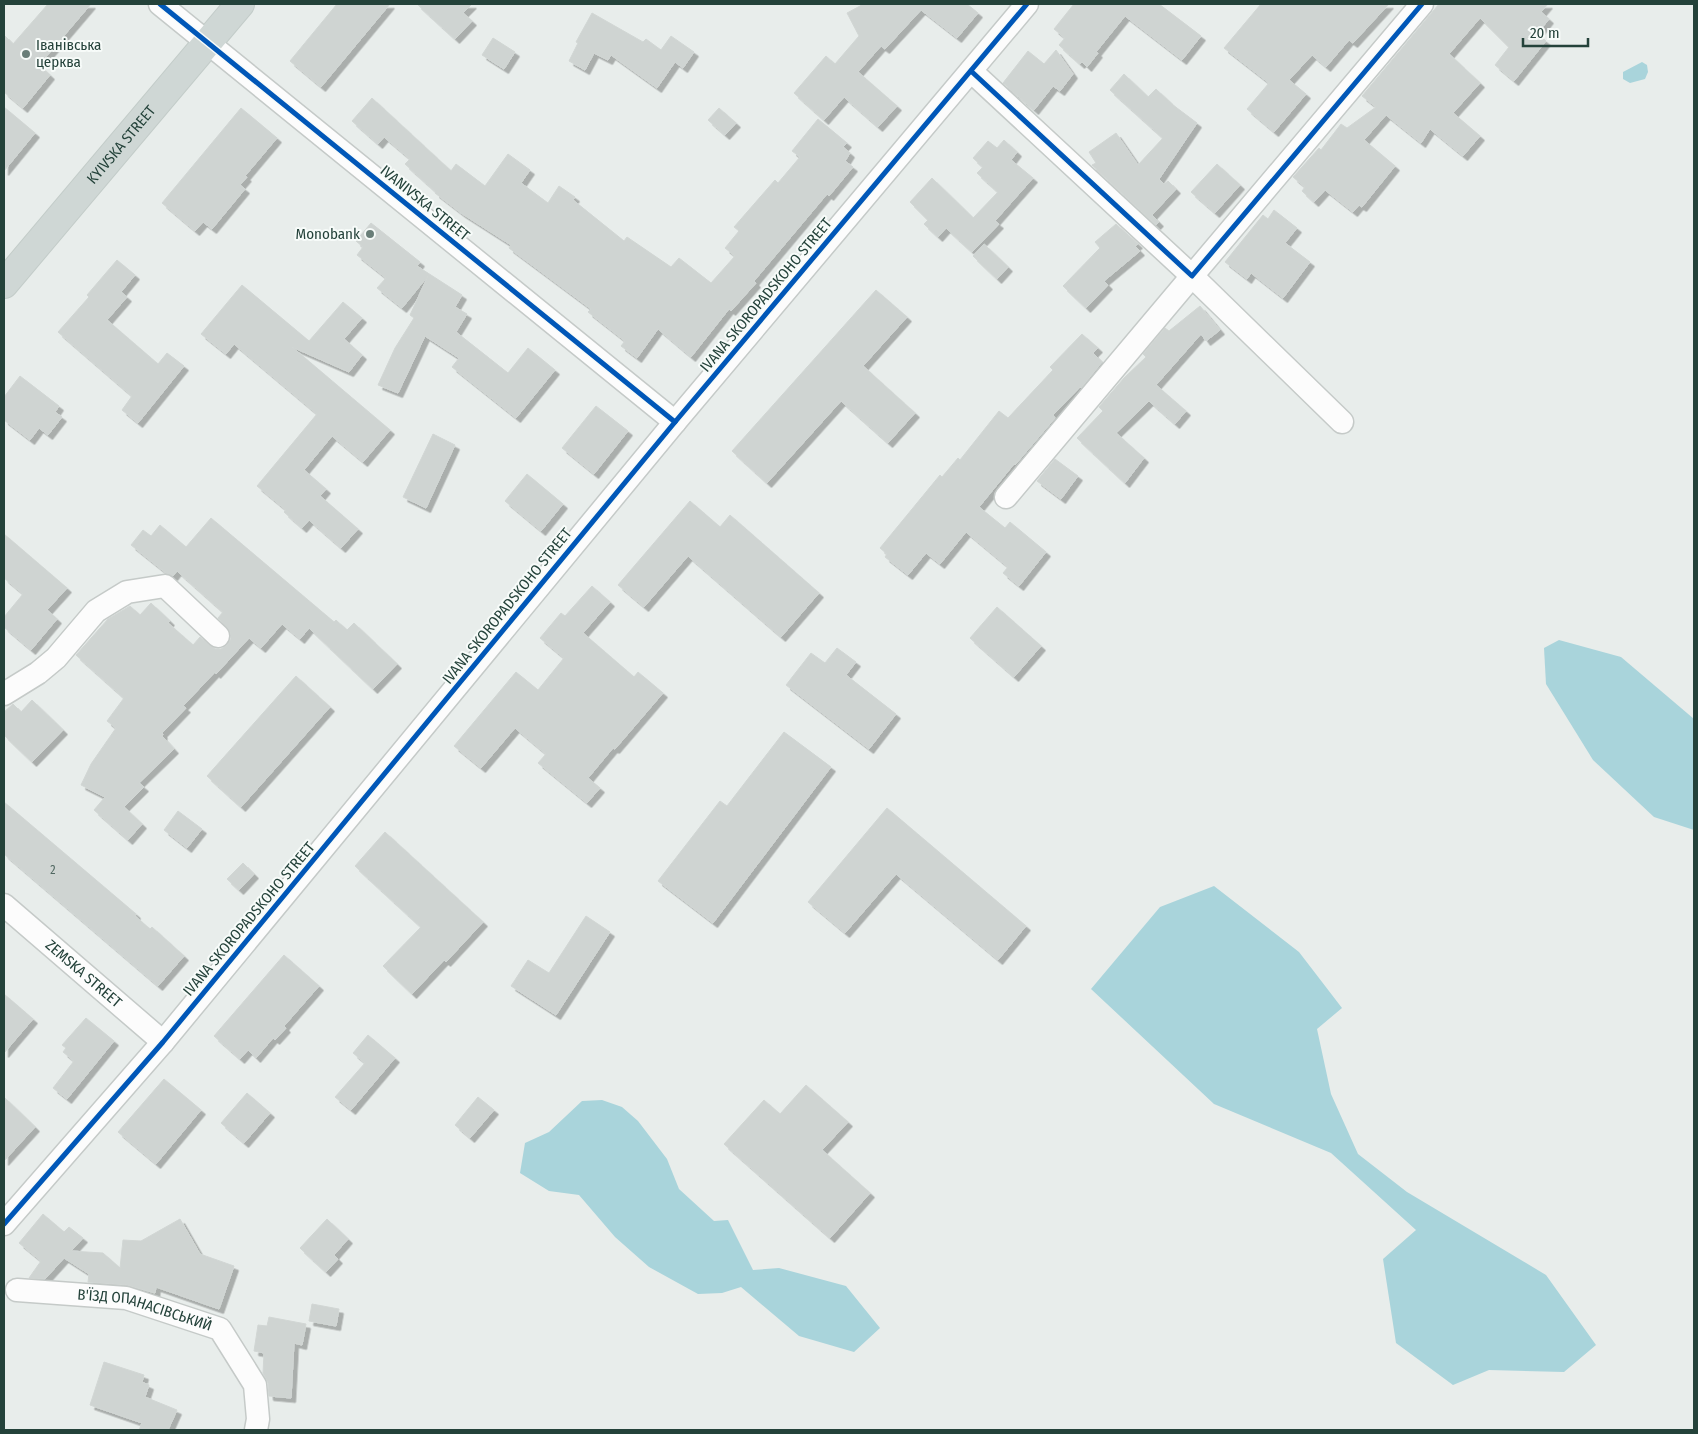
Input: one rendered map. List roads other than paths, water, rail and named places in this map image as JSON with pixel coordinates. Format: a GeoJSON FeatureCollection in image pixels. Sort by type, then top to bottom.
{"type":"FeatureCollection","features":[{"type":"Feature","properties":{"kind":"main road","name":"KYIVSKA STREET"},"geometry":{"type":"LineString","coordinates":[[4,284],[240,4]]}},
{"type":"Feature","properties":{"kind":"street","name":"IVANIVSKA STREET"},"geometry":{"type":"LineString","coordinates":[[160,4],[675,422]]}},
{"type":"Feature","properties":{"kind":"street","name":"IVANA SKOROPADSKOHO STREET"},"geometry":{"type":"LineString","coordinates":[[4,1224],[163,1042],[675,422],[1027,4]]}},
{"type":"Feature","properties":{"kind":"street"},"geometry":{"type":"LineString","coordinates":[[1006,497],[1422,4]]}},
{"type":"Feature","properties":{"kind":"street"},"geometry":{"type":"LineString","coordinates":[[971,71],[1192,276],[1342,422]]}},
{"type":"Feature","properties":{"kind":"street"},"geometry":{"type":"LineString","coordinates":[[4,694],[38,673],[56,658],[96,610],[127,592],[165,586],[218,636]]}},
{"type":"Feature","properties":{"kind":"street","name":"ZEMSKA STREET"},"geometry":{"type":"LineString","coordinates":[[4,905],[163,1042]]}},
{"type":"Feature","properties":{"kind":"street","name":"В'ЇЗД ОПАНАСІВСЬКИЙ"},"geometry":{"type":"LineString","coordinates":[[18,1290],[126,1298],[220,1329],[255,1385],[258,1419],[256,1430]]}},
{"type":"Feature","properties":{"kind":"water"},"geometry":{"type":"Polygon","coordinates":[[[1642,62],[1647,65],[1648,72],[1645,79],[1630,83],[1623,79],[1623,72],[1642,62]]]}},
{"type":"Feature","properties":{"kind":"water"},"geometry":{"type":"Polygon","coordinates":[[[1559,640],[1621,657],[1694,719],[1694,830],[1654,817],[1593,760],[1546,684],[1544,648],[1559,640]]]}},
{"type":"Feature","properties":{"kind":"water"},"geometry":{"type":"Polygon","coordinates":[[[1214,886],[1299,952],[1342,1008],[1317,1029],[1331,1094],[1358,1154],[1407,1192],[1546,1275],[1596,1345],[1564,1372],[1489,1370],[1453,1385],[1396,1343],[1383,1259],[1416,1230],[1331,1153],[1214,1104],[1091,989],[1160,907],[1214,886]]]}},
{"type":"Feature","properties":{"kind":"water"},"geometry":{"type":"Polygon","coordinates":[[[602,1100],[622,1107],[638,1121],[667,1159],[679,1189],[714,1221],[728,1220],[753,1270],[779,1268],[846,1286],[880,1328],[854,1352],[799,1336],[741,1287],[722,1293],[698,1294],[649,1267],[615,1237],[579,1195],[549,1191],[520,1173],[525,1143],[549,1132],[582,1101],[602,1100]]]}},
{"type":"Feature","properties":{"kind":"place","name":"Іванівська церква"},"geometry":{"type":"Point","coordinates":[26,54]}},
{"type":"Feature","properties":{"kind":"place","name":"Monobank"},"geometry":{"type":"Point","coordinates":[370,234]}}]}
